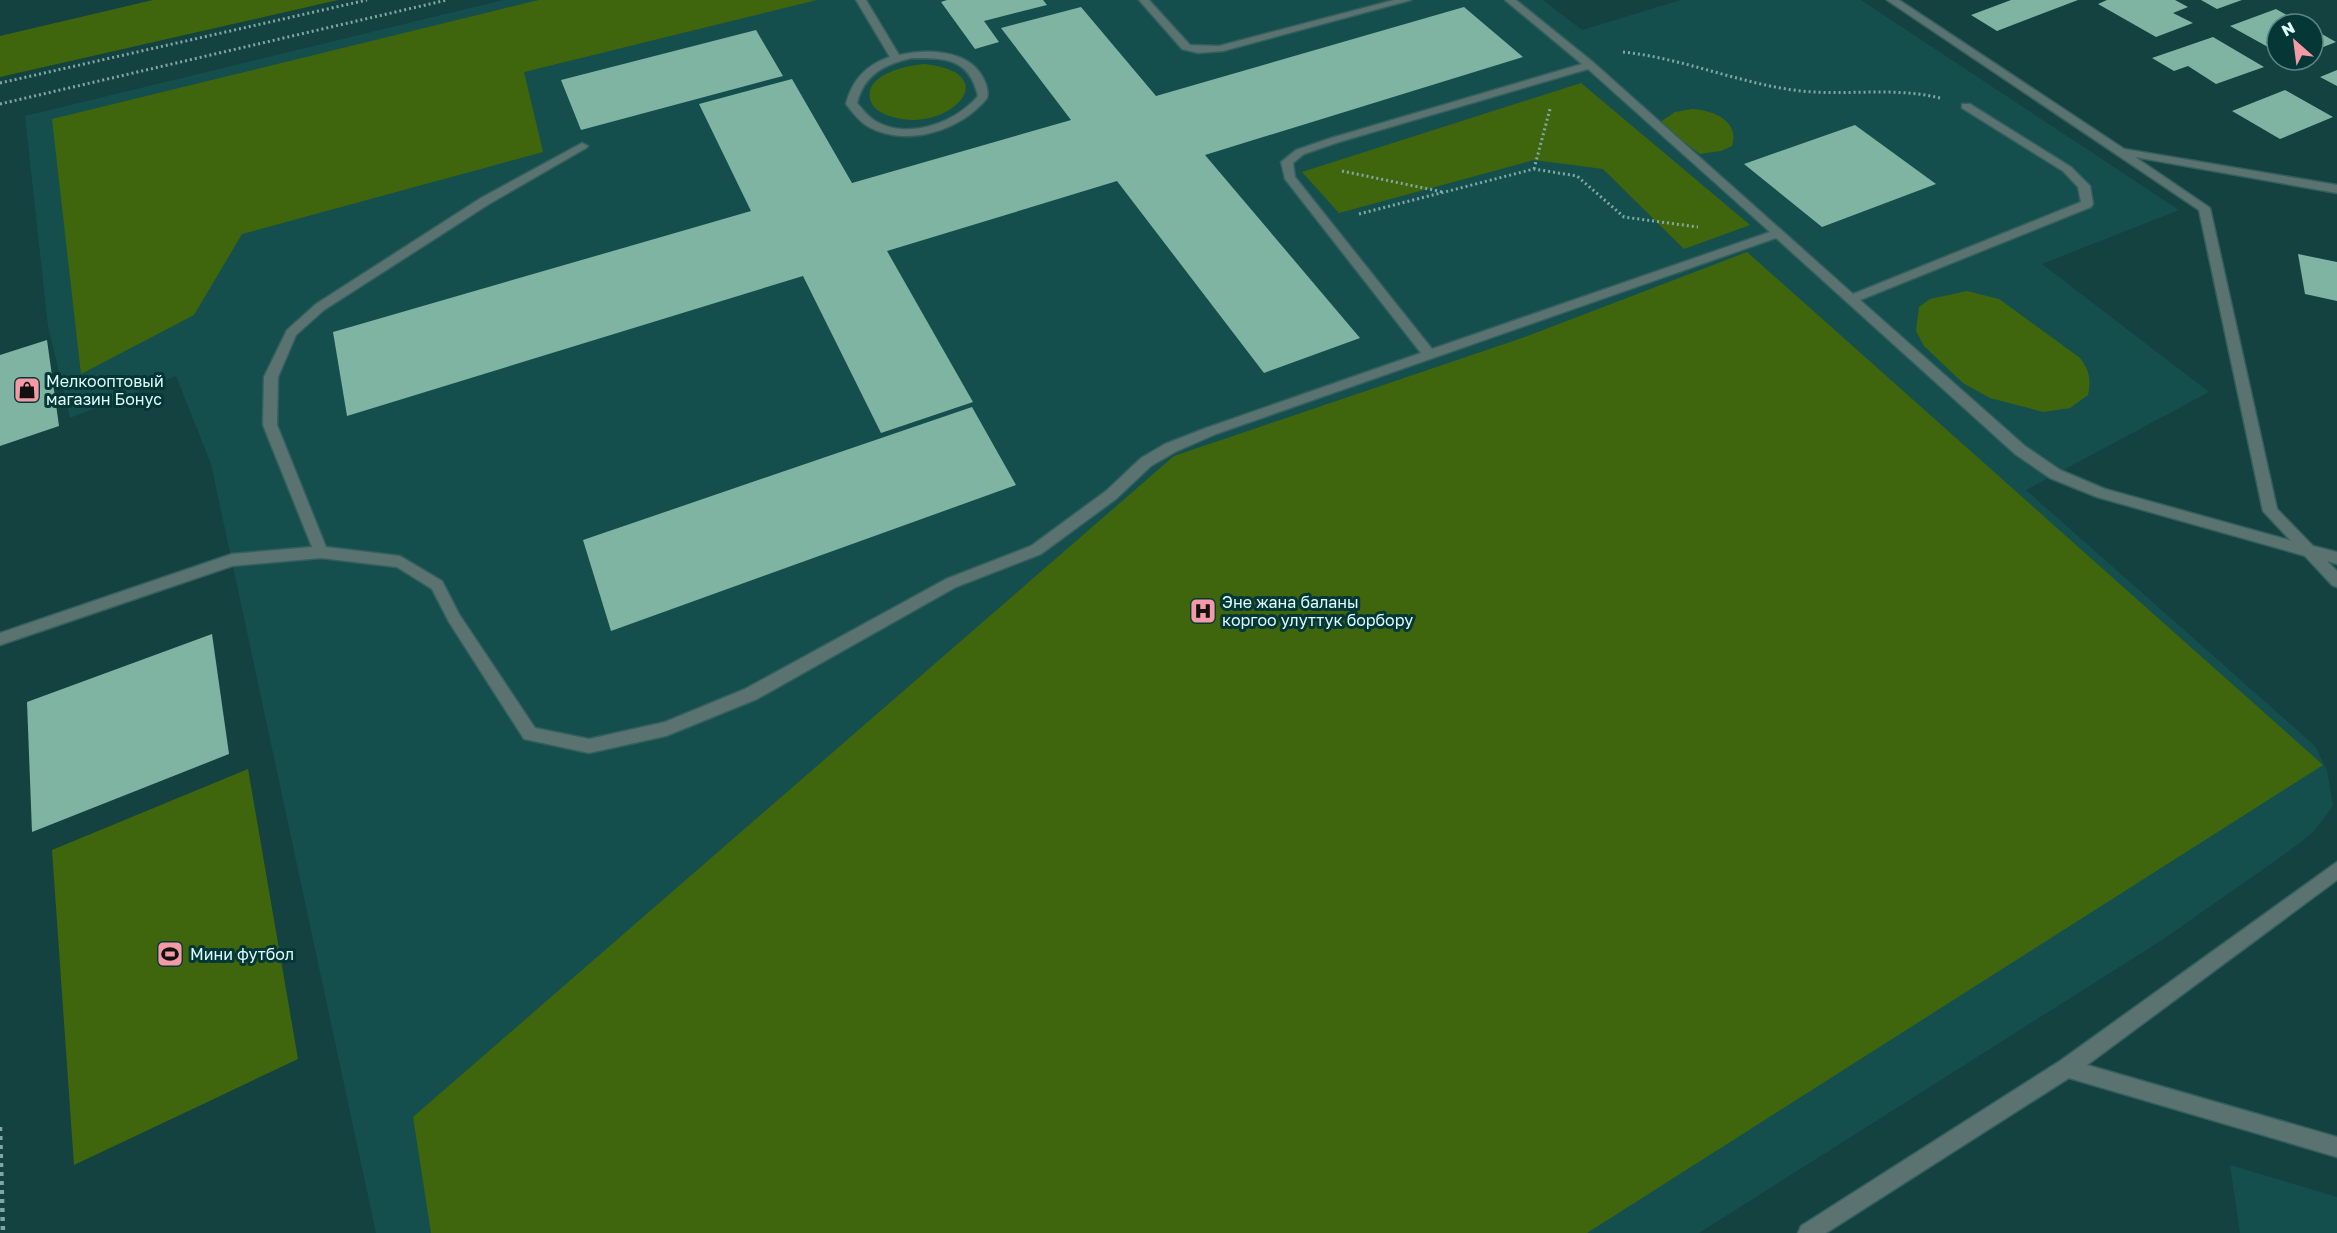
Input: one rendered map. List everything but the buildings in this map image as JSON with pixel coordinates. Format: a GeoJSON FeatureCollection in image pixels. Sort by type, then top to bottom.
{"type":"FeatureCollection","features":[{"type":"Feature","properties":{"kind":"street"},"geometry":{"type":"LineString","coordinates":[[861,0],[896,58]]}},
{"type":"Feature","properties":{"kind":"street"},"geometry":{"type":"LineString","coordinates":[[1144,0],[1185,47],[1198,50],[1219,49],[1406,0]]}},
{"type":"Feature","properties":{"kind":"street"},"geometry":{"type":"LineString","coordinates":[[1510,0],[1590,65],[2020,450],[2055,474],[2102,493],[2337,558]]}},
{"type":"Feature","properties":{"kind":"street"},"geometry":{"type":"LineString","coordinates":[[1892,0],[2204,208],[2270,511],[2337,581]]}},
{"type":"Feature","properties":{"kind":"street"},"geometry":{"type":"LineString","coordinates":[[912,55],[955,58],[974,69],[981,82],[983,96],[972,110],[957,121],[934,128],[911,132],[873,125],[851,104],[854,88],[872,69],[896,58],[912,55]]}},
{"type":"Feature","properties":{"kind":"street"},"geometry":{"type":"LineString","coordinates":[[1430,355],[1289,177],[1287,162],[1300,152],[1335,140],[1590,65]]}},
{"type":"Feature","properties":{"kind":"street"},"geometry":{"type":"LineString","coordinates":[[1851,299],[2087,204],[2084,186],[2067,170],[1966,106]]}},
{"type":"Feature","properties":{"kind":"street"},"geometry":{"type":"LineString","coordinates":[[321,552],[270,425],[271,377],[291,333],[320,307],[366,277],[485,201],[582,146]]}},
{"type":"Feature","properties":{"kind":"street"},"geometry":{"type":"LineString","coordinates":[[2121,151],[2337,189]]}},
{"type":"Feature","properties":{"kind":"street"},"geometry":{"type":"LineString","coordinates":[[0,639],[232,560],[321,552],[400,562],[437,585],[454,618],[530,734],[589,746],[666,729],[751,694],[951,583],[1036,550],[1111,495],[1146,462],[1170,448],[1211,431],[1777,234]]}},
{"type":"Feature","properties":{"kind":"street"},"geometry":{"type":"LineString","coordinates":[[1808,1233],[2067,1068],[2337,870]]}},
{"type":"Feature","properties":{"kind":"street"},"geometry":{"type":"LineString","coordinates":[[2067,1068],[2337,1147]]}},
{"type":"Feature","properties":{"kind":"path"},"geometry":{"type":"LineString","coordinates":[[0,82],[367,0]]}},
{"type":"Feature","properties":{"kind":"path"},"geometry":{"type":"LineString","coordinates":[[0,104],[447,0]]}},
{"type":"Feature","properties":{"kind":"path"},"geometry":{"type":"LineString","coordinates":[[1574,52],[1614,51],[1647,54],[1795,90],[1858,93],[1921,92],[1966,106]]}},
{"type":"Feature","properties":{"kind":"path"},"geometry":{"type":"LineString","coordinates":[[1534,169],[1552,102]]}},
{"type":"Feature","properties":{"kind":"path"},"geometry":{"type":"LineString","coordinates":[[1358,214],[1534,169],[1577,176],[1624,217],[1705,228]]}},
{"type":"Feature","properties":{"kind":"path"},"geometry":{"type":"LineString","coordinates":[[1341,171],[1446,192]]}},
{"type":"Feature","properties":{"kind":"path"},"geometry":{"type":"LineString","coordinates":[[0,1127],[3,1233]]}},
{"type":"Feature","properties":{"kind":"shaded area","name":"Эне жана баланы коргоо улуттук борбору"},"geometry":{"type":"Polygon","coordinates":[[[503,0],[1543,0],[1582,30],[1681,0],[1861,0],[2179,210],[2042,264],[2209,392],[2026,490],[2315,746],[2327,770],[2333,806],[2313,832],[2289,851],[2162,940],[1699,1233],[376,1233],[211,464],[176,376],[70,418],[48,326],[25,116],[503,0]]]}},
{"type":"Feature","properties":{"kind":"shaded area"},"geometry":{"type":"Polygon","coordinates":[[[2230,1165],[2337,1197],[2337,1233],[2240,1233],[2230,1165]]]}},
{"type":"Feature","properties":{"kind":"green space"},"geometry":{"type":"Polygon","coordinates":[[[153,0],[338,0],[0,77],[0,36],[153,0]]]}},
{"type":"Feature","properties":{"kind":"green space"},"geometry":{"type":"Polygon","coordinates":[[[539,0],[817,0],[524,72],[543,152],[242,234],[194,315],[81,374],[52,119],[539,0]]]}},
{"type":"Feature","properties":{"kind":"green space"},"geometry":{"type":"Polygon","coordinates":[[[923,64],[948,69],[962,78],[966,89],[961,100],[950,110],[933,117],[914,120],[890,116],[875,107],[871,102],[870,93],[873,85],[879,79],[896,70],[923,64]]]}},
{"type":"Feature","properties":{"kind":"green space"},"geometry":{"type":"Polygon","coordinates":[[[1581,83],[1750,225],[1684,249],[1603,169],[1534,160],[1339,213],[1302,172],[1581,83]]]}},
{"type":"Feature","properties":{"kind":"green space"},"geometry":{"type":"Polygon","coordinates":[[[1692,109],[1708,112],[1723,119],[1732,130],[1732,146],[1721,151],[1700,154],[1659,123],[1675,112],[1692,109]]]}},
{"type":"Feature","properties":{"kind":"green space"},"geometry":{"type":"Polygon","coordinates":[[[1747,252],[2323,765],[1587,1233],[431,1233],[413,1117],[1174,456],[1525,337],[1747,252]]]}},
{"type":"Feature","properties":{"kind":"green space"},"geometry":{"type":"Polygon","coordinates":[[[1967,291],[1999,299],[2080,358],[2089,376],[2088,395],[2070,408],[2043,412],[1990,398],[1963,383],[1924,346],[1916,331],[1919,307],[1930,299],[1967,291]]]}},
{"type":"Feature","properties":{"kind":"green space","name":"Мини футбол"},"geometry":{"type":"Polygon","coordinates":[[[248,769],[298,1059],[74,1165],[52,850],[248,769]]]}},
{"type":"Feature","properties":{"kind":"place","name":"Мелкооптовый магазин Бонус"},"geometry":{"type":"Point","coordinates":[27,390]}},
{"type":"Feature","properties":{"kind":"place","name":"Эне жана баланы коргоо улуттук борбору"},"geometry":{"type":"Point","coordinates":[1203,611]}},
{"type":"Feature","properties":{"kind":"place","name":"Мини футбол"},"geometry":{"type":"Point","coordinates":[170,954]}}]}
